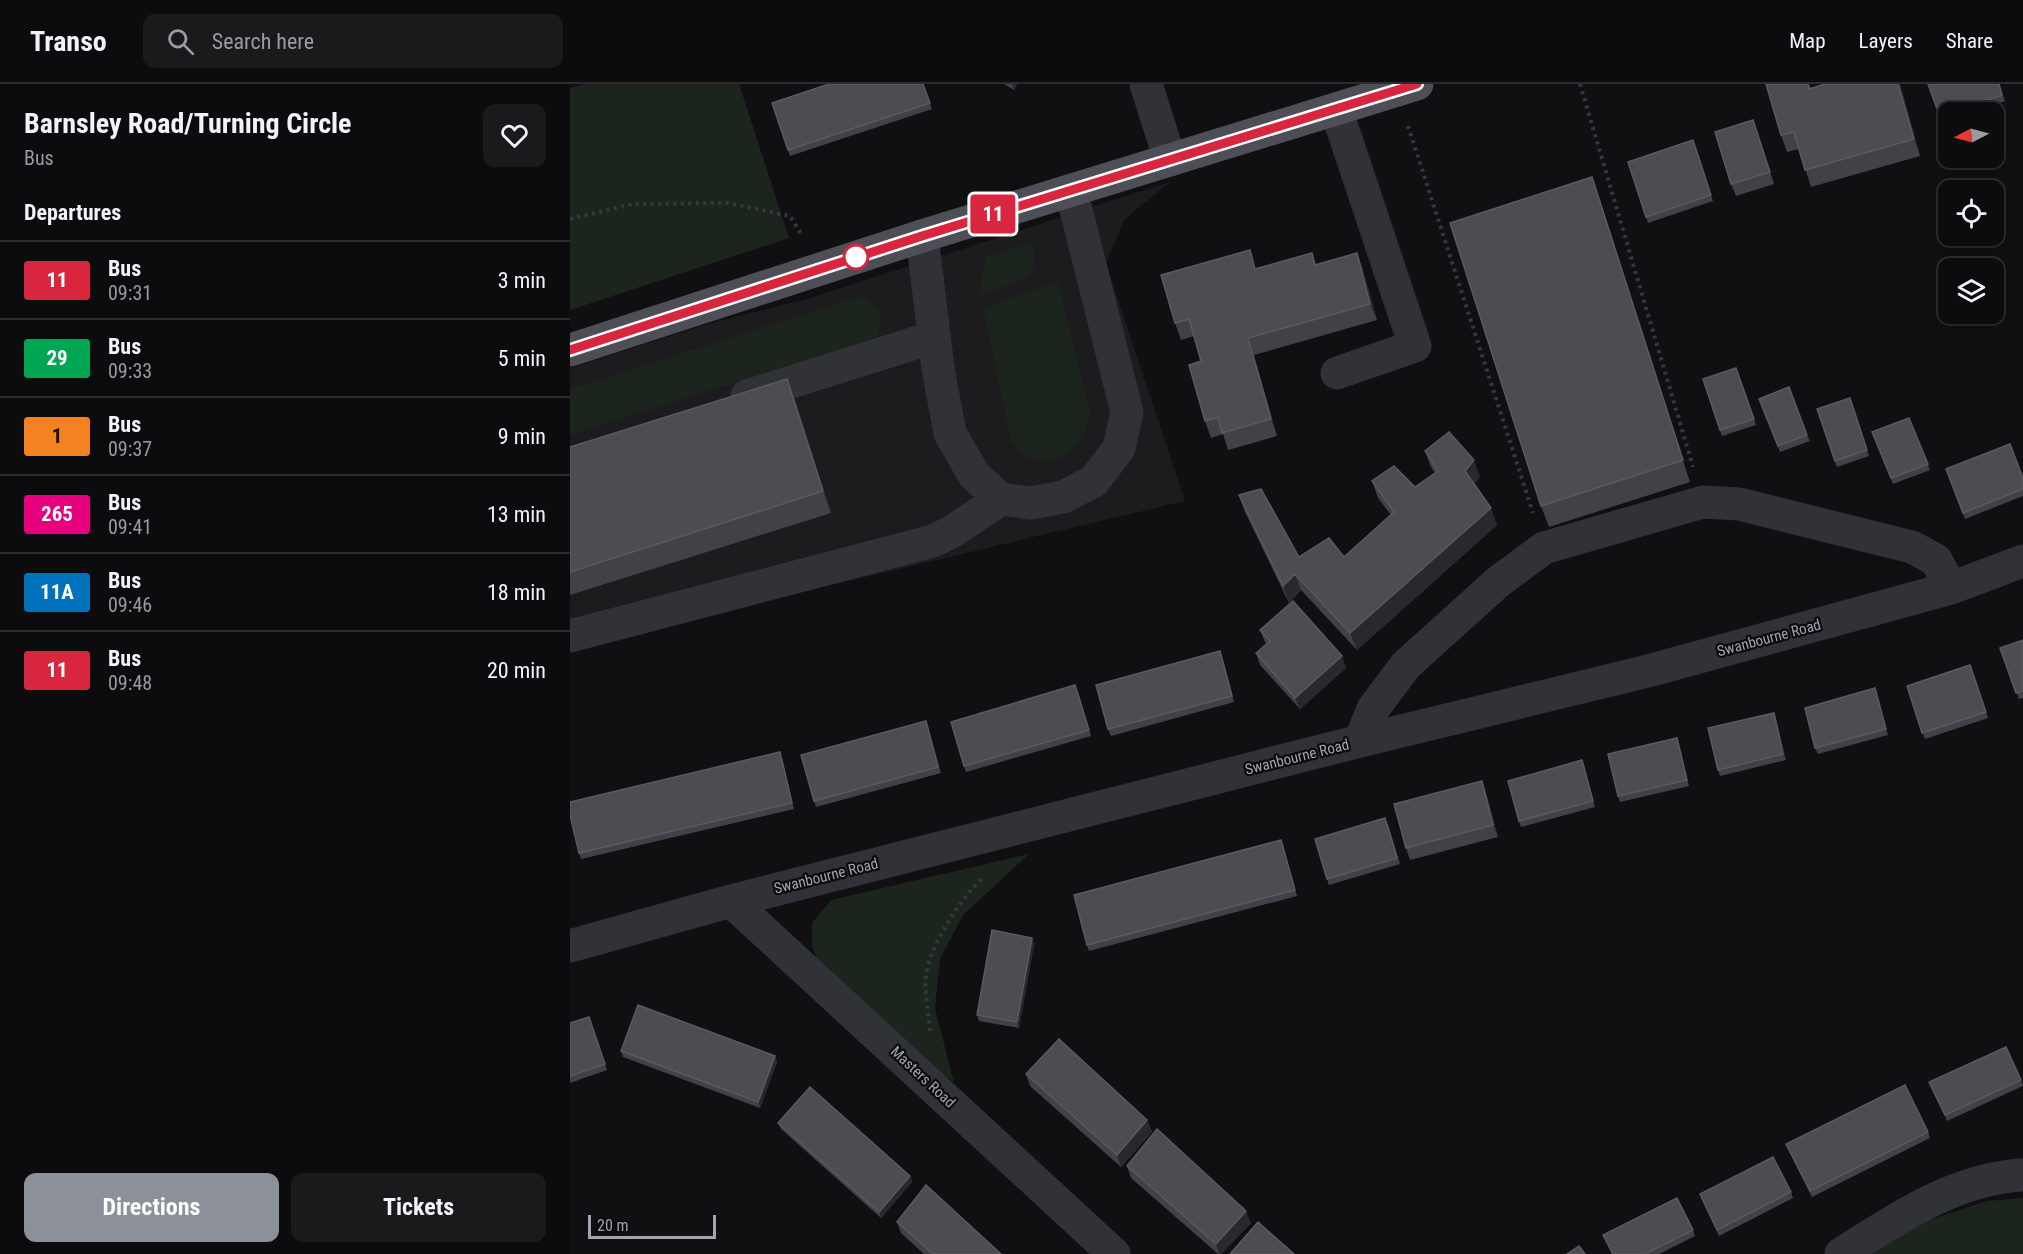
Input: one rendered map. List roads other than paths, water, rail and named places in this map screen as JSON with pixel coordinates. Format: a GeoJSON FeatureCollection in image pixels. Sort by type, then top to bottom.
{"type":"FeatureCollection","features":[{"type":"Feature","properties":{"kind":"main road"},"geometry":{"type":"LineString","coordinates":[[570,350],[922,236],[1407,87]]}},
{"type":"Feature","properties":{"kind":"street"},"geometry":{"type":"LineString","coordinates":[[1146,84],[1170,160]]}},
{"type":"Feature","properties":{"kind":"street"},"geometry":{"type":"LineString","coordinates":[[1336,109],[1415,346],[1337,373]]}},
{"type":"Feature","properties":{"kind":"street"},"geometry":{"type":"LineString","coordinates":[[922,236],[938,368],[950,433],[974,476],[1001,499],[1030,503],[1064,497],[1095,481],[1119,448],[1127,412],[1071,190]]}},
{"type":"Feature","properties":{"kind":"street"},"geometry":{"type":"LineString","coordinates":[[718,405],[934,337]]}},
{"type":"Feature","properties":{"kind":"street"},"geometry":{"type":"LineString","coordinates":[[570,636],[933,541],[953,531],[1001,499]]}},
{"type":"Feature","properties":{"kind":"street"},"geometry":{"type":"LineString","coordinates":[[1360,741],[1373,709],[1406,665],[1498,582],[1544,548],[1703,502],[1739,504],[1912,547],[1936,560],[1952,588]]}},
{"type":"Feature","properties":{"kind":"street","name":"Swanbourne Road"},"geometry":{"type":"LineString","coordinates":[[570,946],[731,900],[1360,741],[1648,671],[1952,588],[2023,561]]}},
{"type":"Feature","properties":{"kind":"street","name":"Masters Road"},"geometry":{"type":"LineString","coordinates":[[731,900],[1114,1254]]}},
{"type":"Feature","properties":{"kind":"street"},"geometry":{"type":"LineString","coordinates":[[1841,1254],[1883,1227],[1954,1190],[2003,1176],[2023,1175]]}}]}
